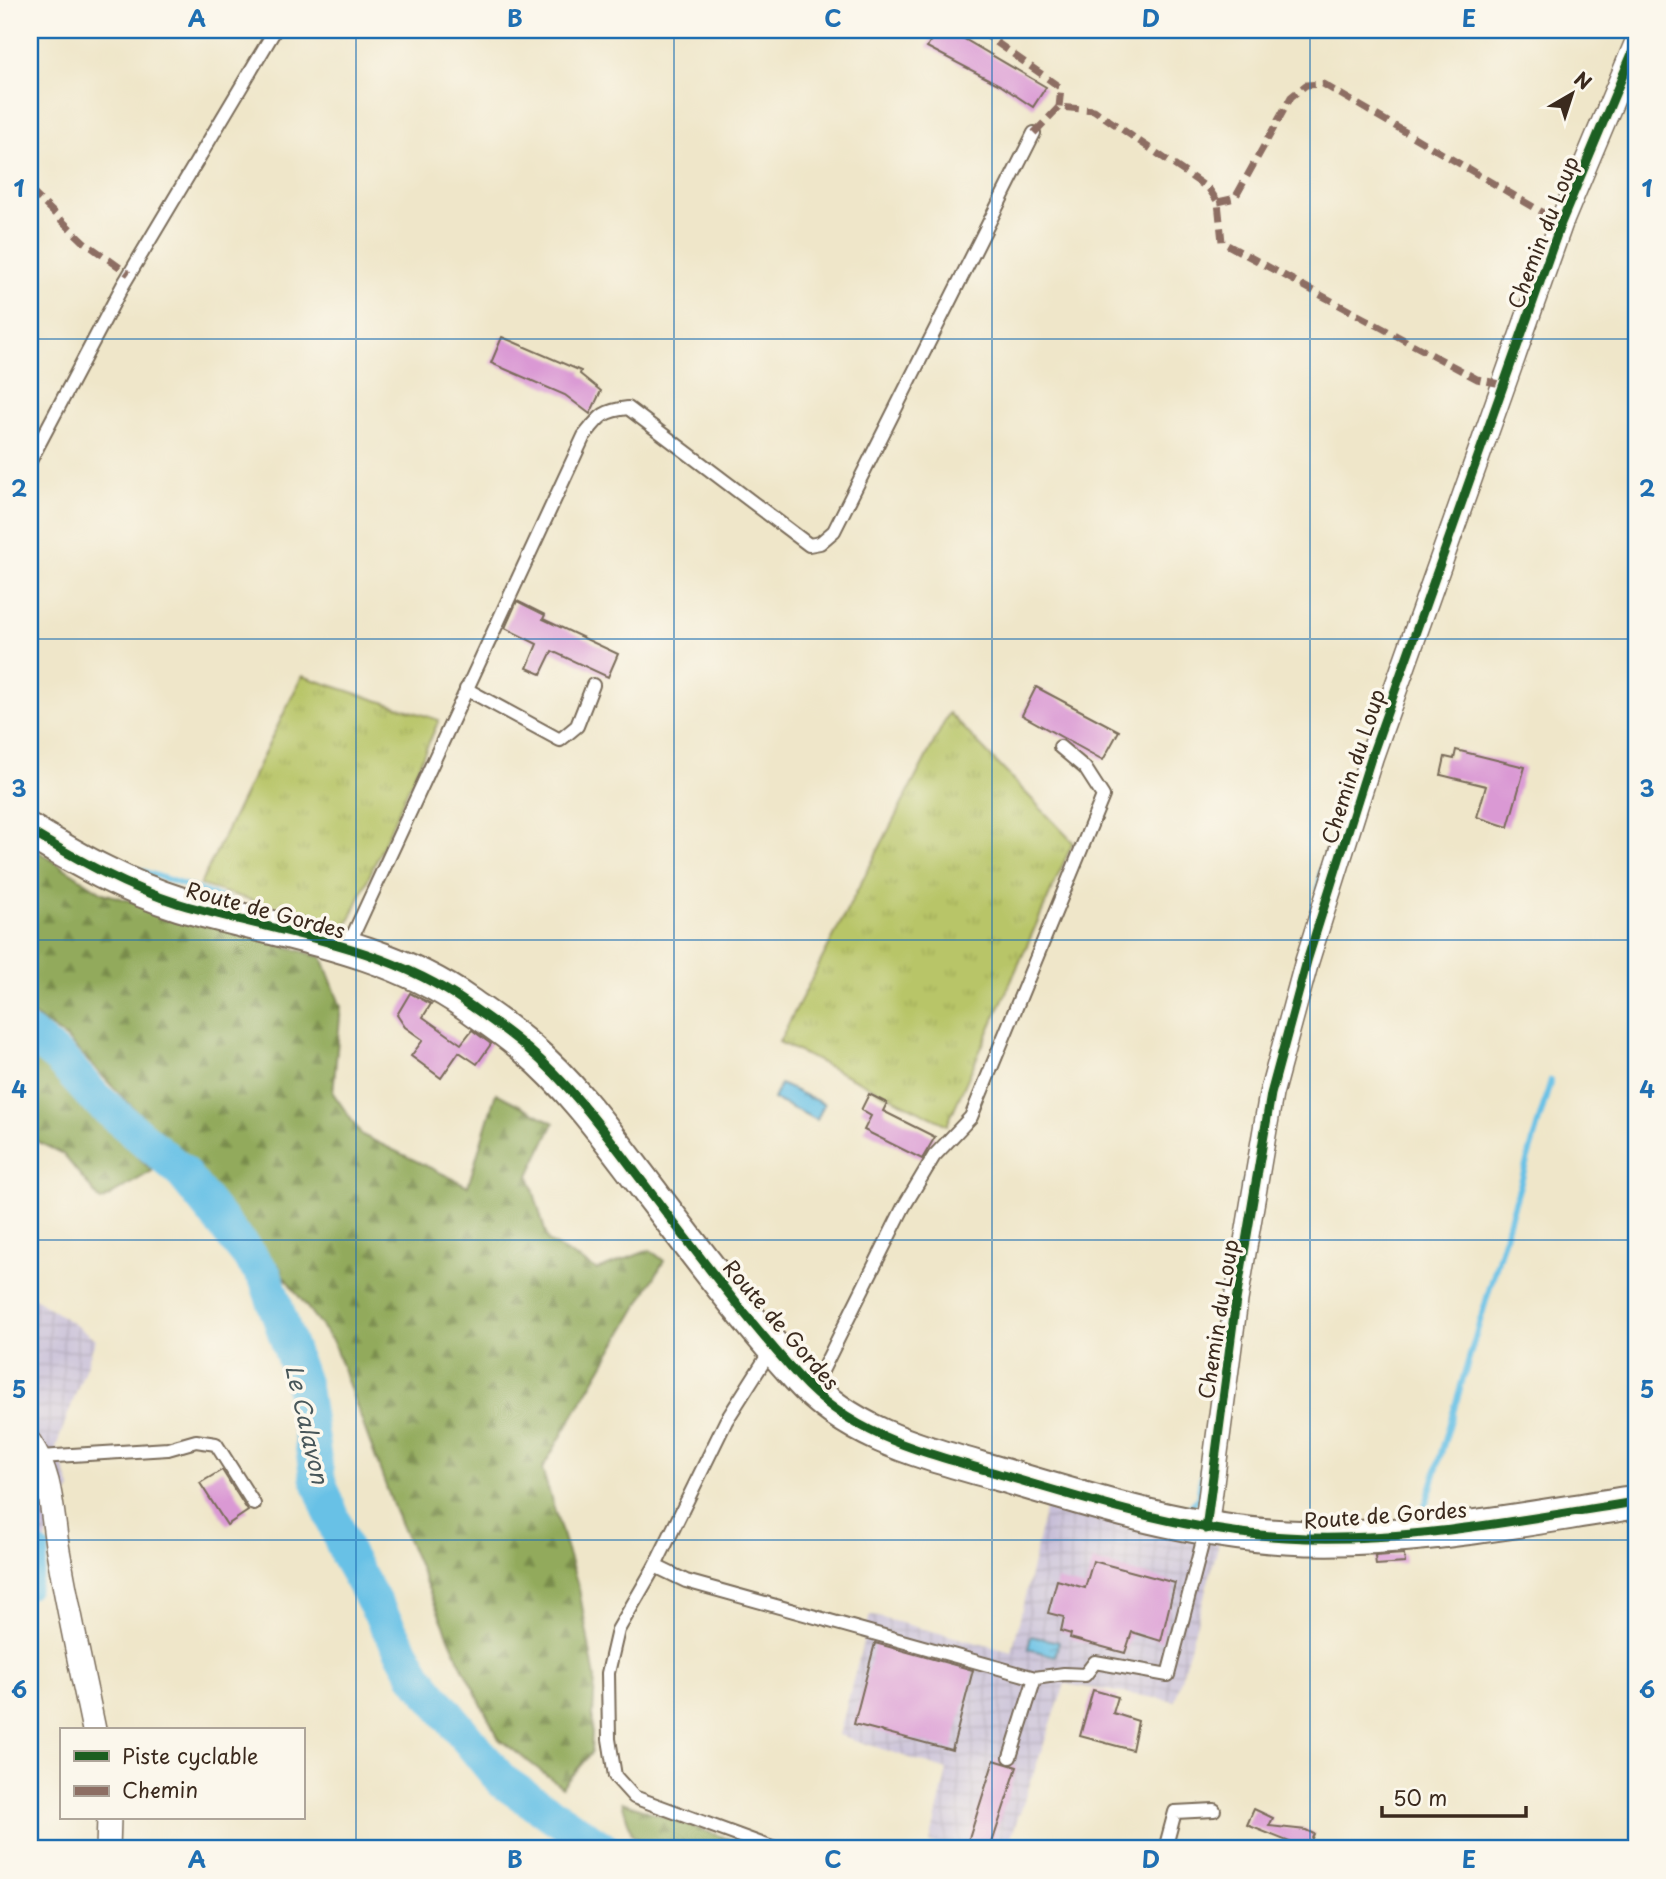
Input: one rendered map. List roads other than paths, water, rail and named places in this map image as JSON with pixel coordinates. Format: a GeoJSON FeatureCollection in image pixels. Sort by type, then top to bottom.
{"type":"FeatureCollection","features":[{"type":"Feature","properties":{"kind":"street","name":"Chemin du Loup"},"geometry":{"type":"LineString","coordinates":[[1206,1528],[1236,1300],[1269,1108],[1307,961],[1371,758],[1561,223],[1636,44]]}},
{"type":"Feature","properties":{"kind":"street","name":"Route de Gordes"},"geometry":{"type":"LineString","coordinates":[[30,831],[95,870],[178,903],[282,928],[347,948],[429,981],[464,1001],[528,1049],[587,1109],[727,1292],[813,1391],[850,1421],[898,1444],[1063,1493],[1206,1528],[1282,1537],[1338,1539],[1470,1527],[1636,1502]]}},
{"type":"Feature","properties":{"kind":"street"},"geometry":{"type":"LineString","coordinates":[[35,1450],[54,1500],[58,1553],[94,1728]]}},
{"type":"Feature","properties":{"kind":"street"},"geometry":{"type":"LineString","coordinates":[[108,1849],[109,1820]]}},
{"type":"Feature","properties":{"kind":"lane"},"geometry":{"type":"LineString","coordinates":[[30,461],[123,285],[275,30]]}},
{"type":"Feature","properties":{"kind":"lane"},"geometry":{"type":"LineString","coordinates":[[347,948],[584,436],[606,410],[628,408],[809,545],[820,543],[834,531],[1034,133]]}},
{"type":"Feature","properties":{"kind":"lane"},"geometry":{"type":"LineString","coordinates":[[466,690],[560,740],[577,726],[593,685]]}},
{"type":"Feature","properties":{"kind":"lane"},"geometry":{"type":"LineString","coordinates":[[813,1391],[903,1208],[934,1156],[971,1116],[1102,796],[1085,768],[1060,747]]}},
{"type":"Feature","properties":{"kind":"lane"},"geometry":{"type":"LineString","coordinates":[[773,1347],[726,1421],[655,1566],[618,1630],[608,1673],[609,1739],[615,1776],[634,1797],[775,1849]]}},
{"type":"Feature","properties":{"kind":"lane"},"geometry":{"type":"LineString","coordinates":[[35,1450],[168,1449],[195,1441],[216,1444],[254,1504]]}},
{"type":"Feature","properties":{"kind":"lane"},"geometry":{"type":"LineString","coordinates":[[655,1566],[686,1581],[1035,1678],[1064,1674],[1086,1675],[1095,1662],[1168,1675],[1206,1528]]}},
{"type":"Feature","properties":{"kind":"lane"},"geometry":{"type":"LineString","coordinates":[[1010,1757],[1035,1678]]}},
{"type":"Feature","properties":{"kind":"lane"},"geometry":{"type":"LineString","coordinates":[[1165,1849],[1175,1812],[1214,1810]]}},
{"type":"Feature","properties":{"kind":"water"},"geometry":{"type":"Polygon","coordinates":[[[780,1084],[824,1104],[817,1120],[773,1099],[780,1084]]]}},
{"type":"Feature","properties":{"kind":"water"},"geometry":{"type":"Polygon","coordinates":[[[1031,1636],[1059,1642],[1055,1656],[1028,1649],[1031,1636]]]}},
{"type":"Feature","properties":{"kind":"waterway"},"geometry":{"type":"LineString","coordinates":[[30,811],[82,842]]}},
{"type":"Feature","properties":{"kind":"waterway"},"geometry":{"type":"LineString","coordinates":[[1319,889],[1321,871],[1336,833]]}},
{"type":"Feature","properties":{"kind":"waterway"},"geometry":{"type":"LineString","coordinates":[[122,864],[228,900]]}},
{"type":"Feature","properties":{"kind":"waterway","name":"Le Calavon"},"geometry":{"type":"LineString","coordinates":[[30,1035],[61,1060],[94,1097],[180,1170],[265,1276],[303,1385],[317,1477],[347,1555],[416,1676],[502,1781],[603,1849]]}},
{"type":"Feature","properties":{"kind":"waterway"},"geometry":{"type":"LineString","coordinates":[[1418,1518],[1427,1501],[1551,1080]]}},
{"type":"Feature","properties":{"kind":"waterway"},"geometry":{"type":"LineString","coordinates":[[1228,1284],[1245,1181]]}},
{"type":"Feature","properties":{"kind":"waterway"},"geometry":{"type":"LineString","coordinates":[[1186,1512],[1198,1498],[1204,1461]]}},
{"type":"Feature","properties":{"kind":"waterway"},"geometry":{"type":"LineString","coordinates":[[30,1589],[41,1549]]}}]}
